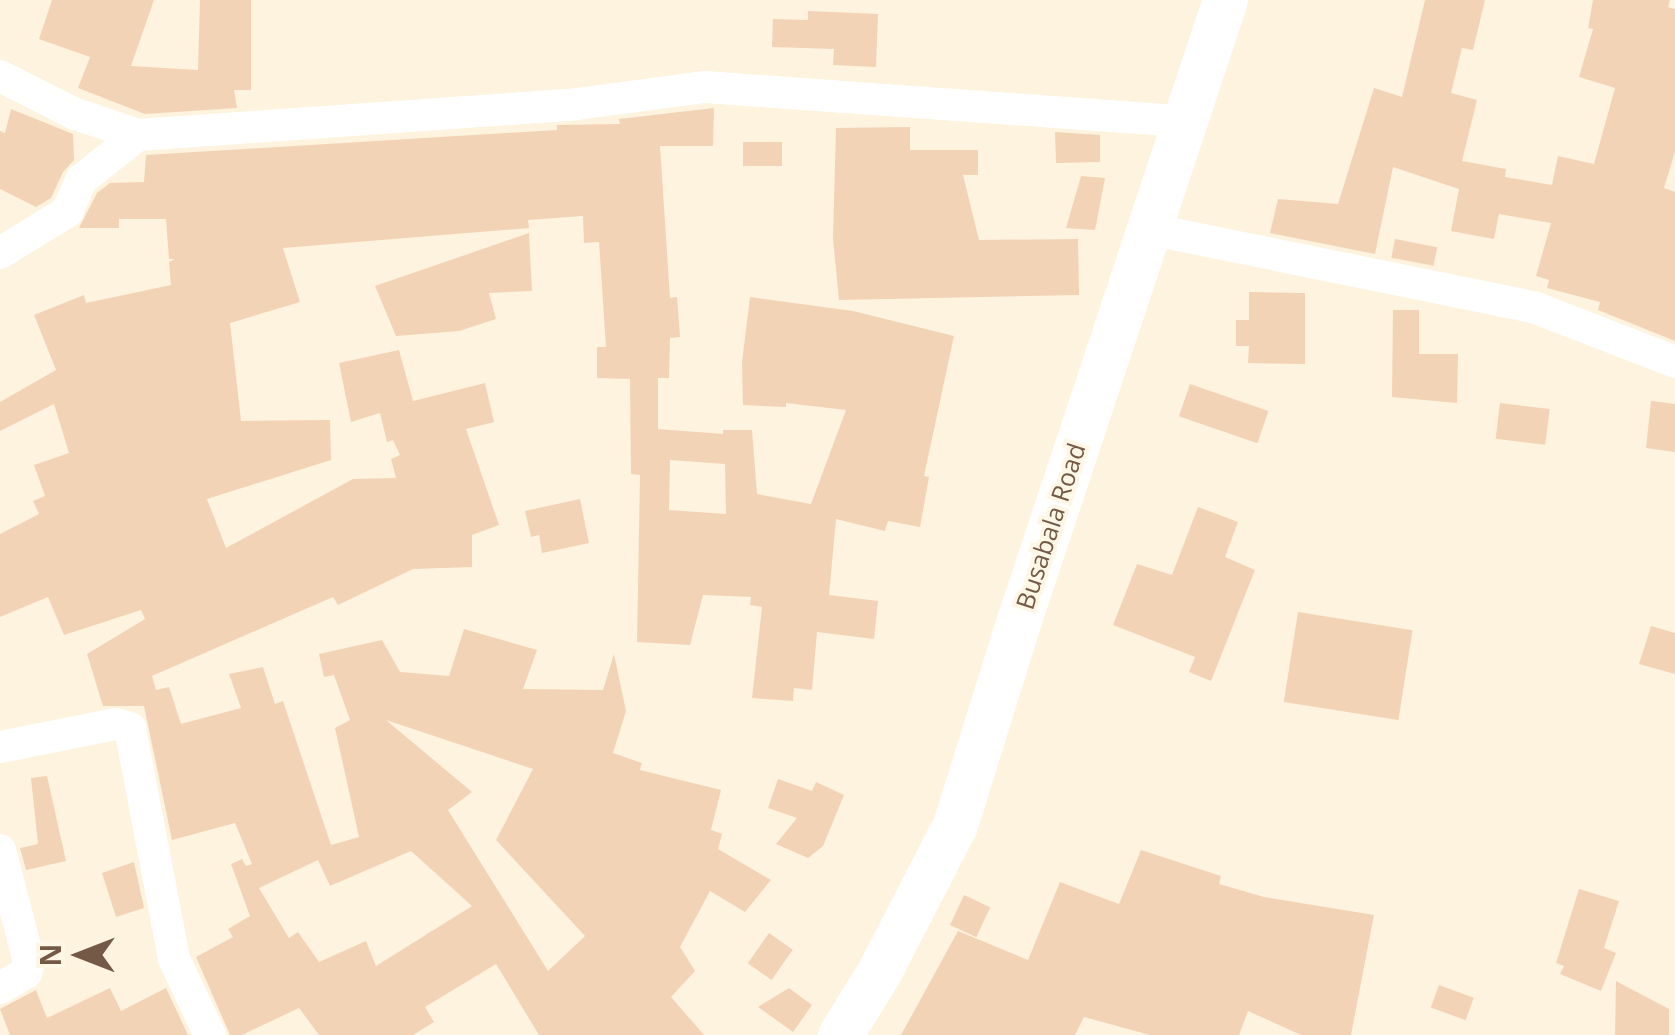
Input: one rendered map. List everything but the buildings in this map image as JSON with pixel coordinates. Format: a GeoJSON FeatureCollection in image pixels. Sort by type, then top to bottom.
{"type":"FeatureCollection","features":[{"type":"Feature","properties":{"kind":"street","name":"Busabala Road"},"geometry":{"type":"LineString","coordinates":[[840,1035],[879,972],[955,826],[1225,0]]}},
{"type":"Feature","properties":{"kind":"street"},"geometry":{"type":"LineString","coordinates":[[0,76],[73,112],[138,135],[576,104],[705,88],[1185,121]]}},
{"type":"Feature","properties":{"kind":"street"},"geometry":{"type":"LineString","coordinates":[[0,252],[67,212],[82,180],[138,135]]}},
{"type":"Feature","properties":{"kind":"street"},"geometry":{"type":"LineString","coordinates":[[1149,228],[1536,308],[1675,362]]}},
{"type":"Feature","properties":{"kind":"street"},"geometry":{"type":"LineString","coordinates":[[0,746],[114,724],[130,728],[174,959],[210,1035]]}},
{"type":"Feature","properties":{"kind":"street"},"geometry":{"type":"LineString","coordinates":[[0,850],[30,962],[26,973],[0,988]]}}]}
